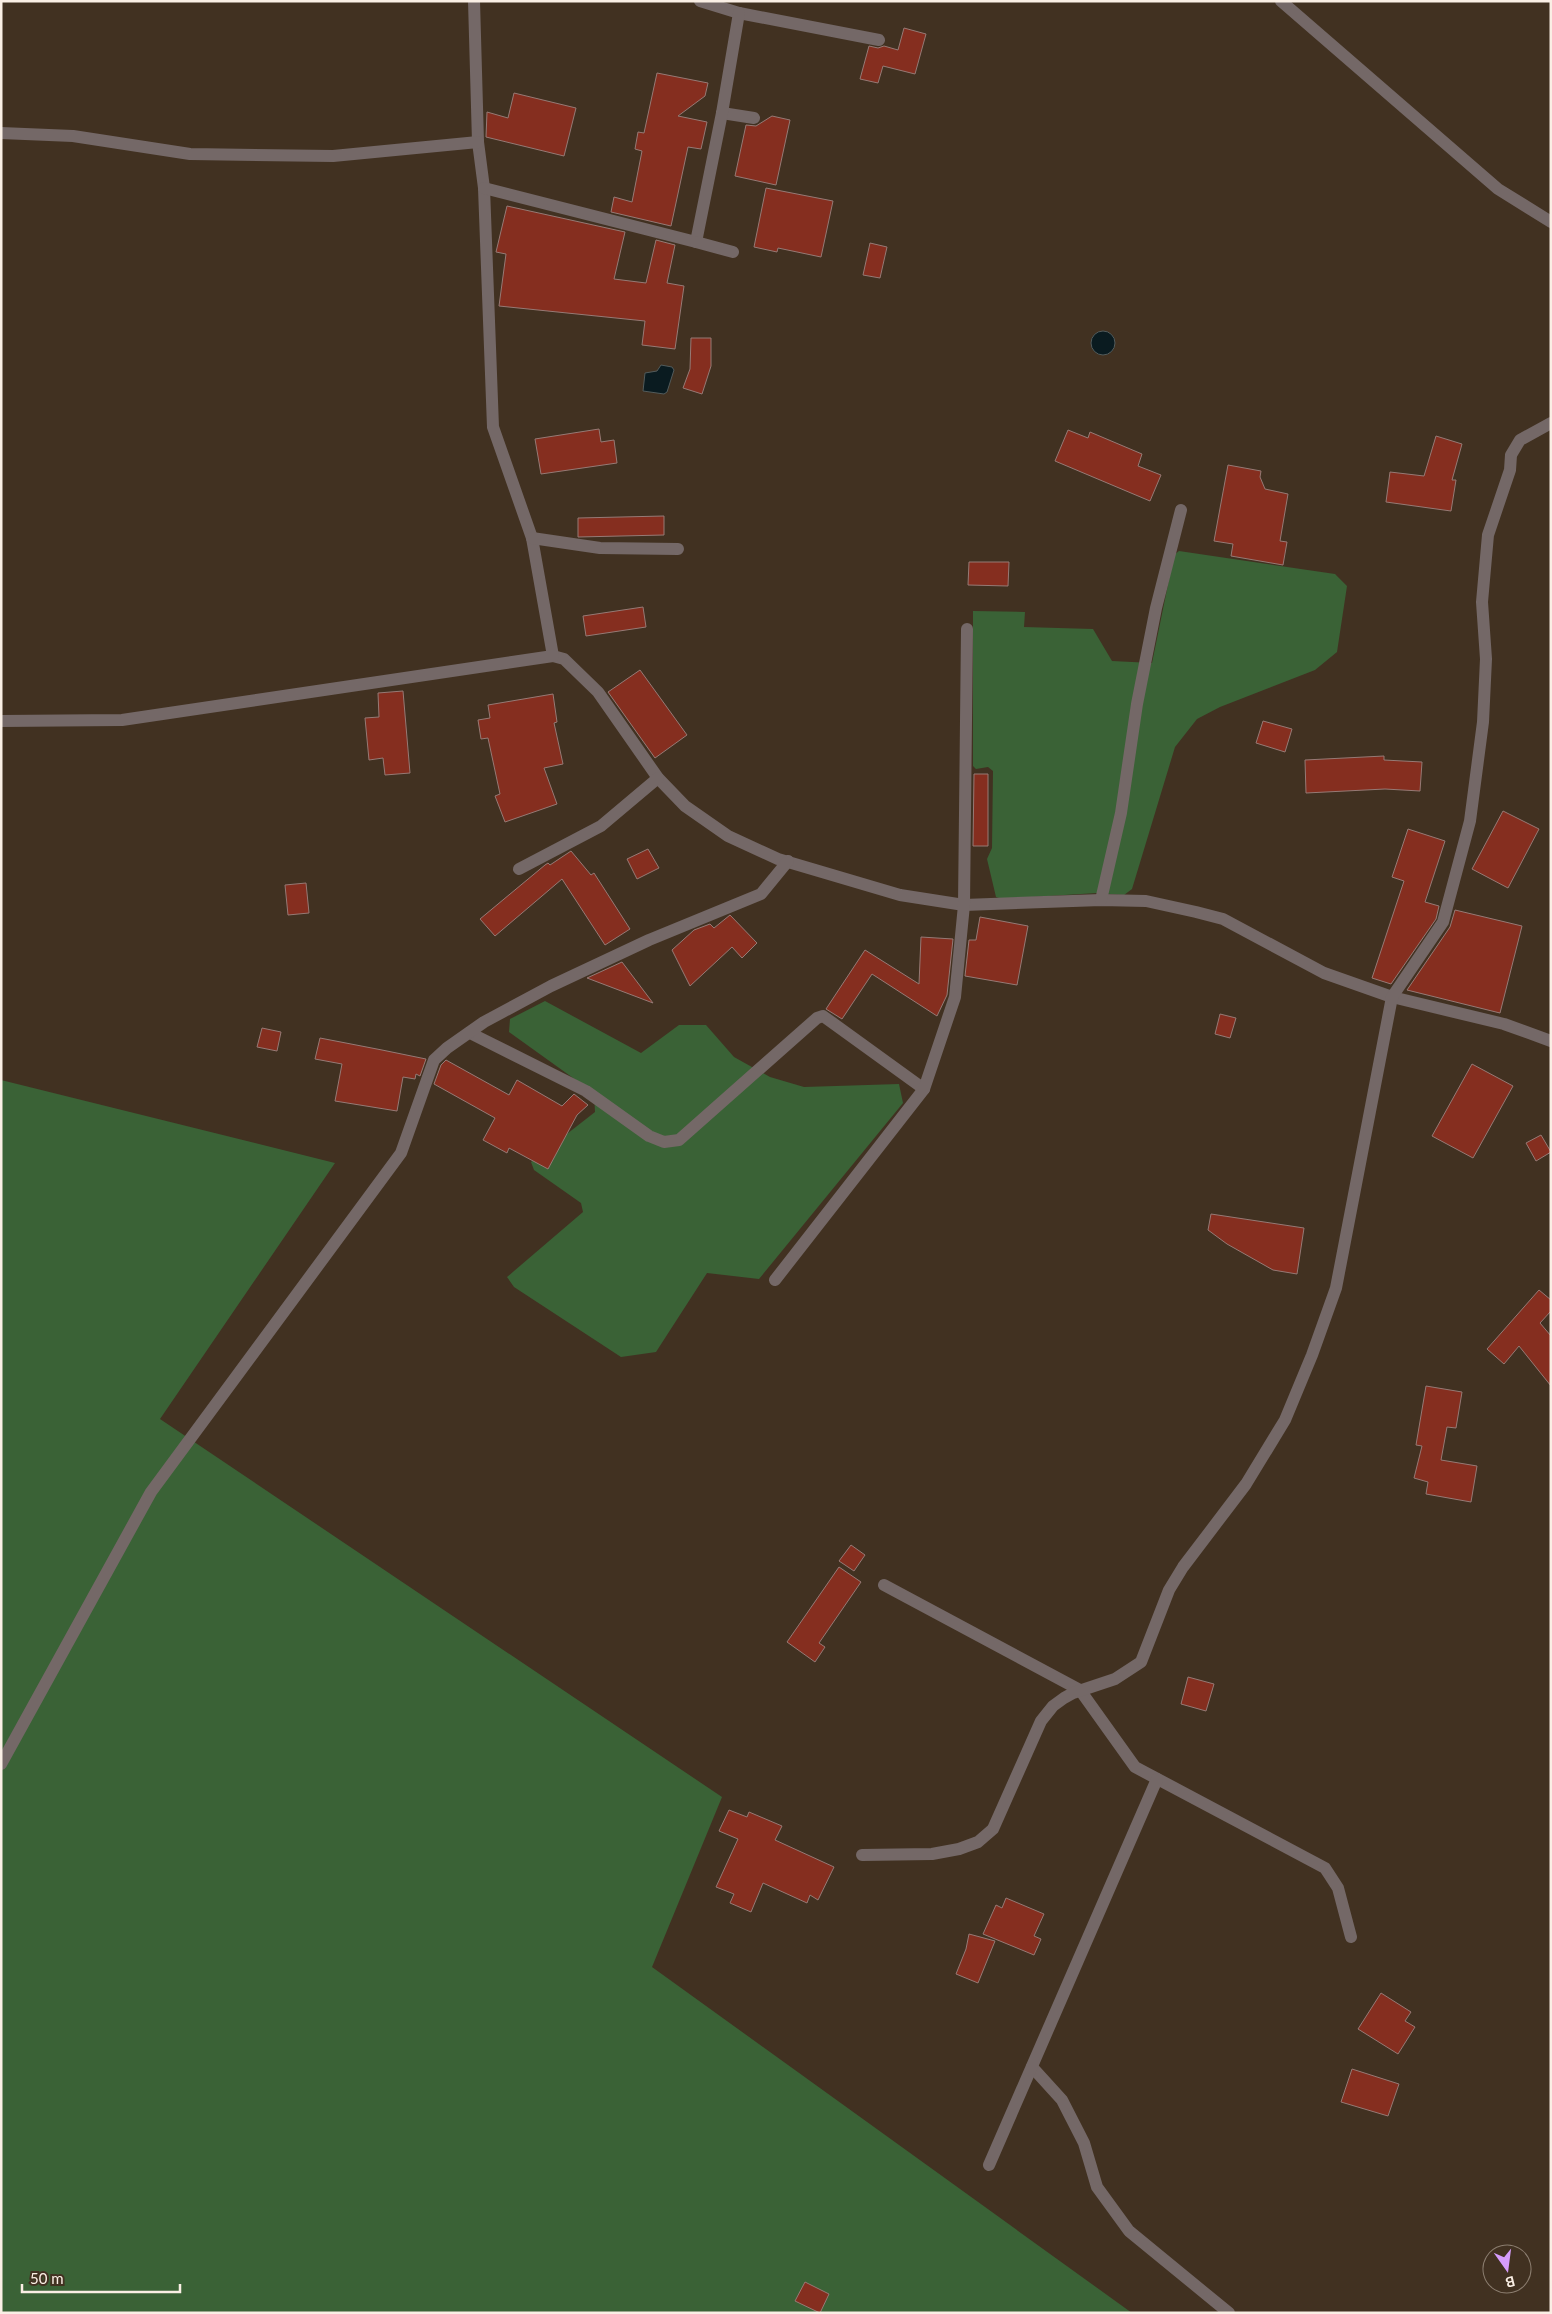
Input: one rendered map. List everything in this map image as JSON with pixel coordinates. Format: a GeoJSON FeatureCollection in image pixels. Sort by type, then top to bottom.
{"type":"FeatureCollection","features":[{"type":"Feature","properties":{"kind":"street"},"geometry":{"type":"LineString","coordinates":[[474,1],[478,142],[484,188],[492,427],[532,538],[553,656]]}},
{"type":"Feature","properties":{"kind":"street"},"geometry":{"type":"LineString","coordinates":[[700,1],[739,13],[879,40]]}},
{"type":"Feature","properties":{"kind":"street"},"geometry":{"type":"LineString","coordinates":[[1281,1],[1498,189],[1551,222]]}},
{"type":"Feature","properties":{"kind":"street"},"geometry":{"type":"LineString","coordinates":[[696,242],[722,113],[739,13]]}},
{"type":"Feature","properties":{"kind":"street"},"geometry":{"type":"LineString","coordinates":[[722,113],[754,118]]}},
{"type":"Feature","properties":{"kind":"street"},"geometry":{"type":"LineString","coordinates":[[1,133],[73,136],[190,154],[333,156],[478,142]]}},
{"type":"Feature","properties":{"kind":"street"},"geometry":{"type":"LineString","coordinates":[[484,188],[733,252]]}},
{"type":"Feature","properties":{"kind":"street"},"geometry":{"type":"LineString","coordinates":[[862,1855],[932,1854],[959,1849],[978,1842],[993,1829],[1041,1721],[1053,1706],[1064,1698],[1080,1690],[1115,1679],[1141,1662],[1169,1590],[1183,1567],[1246,1484],[1285,1420],[1312,1355],[1336,1288],[1392,997],[1442,922],[1470,821],[1483,722],[1486,659],[1482,602],[1488,535],[1510,470],[1511,455],[1520,440],[1551,423]]}},
{"type":"Feature","properties":{"kind":"street"},"geometry":{"type":"LineString","coordinates":[[1101,900],[1121,813],[1137,704],[1154,617],[1181,510]]}},
{"type":"Feature","properties":{"kind":"street"},"geometry":{"type":"LineString","coordinates":[[532,538],[600,548],[678,549]]}},
{"type":"Feature","properties":{"kind":"street"},"geometry":{"type":"LineString","coordinates":[[775,1280],[924,1089],[955,997],[964,905],[967,629]]}},
{"type":"Feature","properties":{"kind":"street"},"geometry":{"type":"LineString","coordinates":[[1,721],[122,720],[553,656],[564,659],[598,692],[658,778],[686,806],[728,836],[778,859],[900,895],[964,905],[1101,900],[1146,901],[1223,920],[1324,973],[1392,997],[1504,1024],[1551,1041]]}},
{"type":"Feature","properties":{"kind":"street"},"geometry":{"type":"LineString","coordinates":[[519,869],[601,826],[658,778]]}},
{"type":"Feature","properties":{"kind":"street"},"geometry":{"type":"LineString","coordinates":[[1,1764],[150,1492],[402,1153],[434,1060],[447,1048],[484,1022],[560,982],[649,940],[761,894],[788,861]]}},
{"type":"Feature","properties":{"kind":"street"},"geometry":{"type":"LineString","coordinates":[[470,1033],[586,1091],[649,1136],[664,1142],[679,1140],[817,1018],[823,1016],[924,1089]]}},
{"type":"Feature","properties":{"kind":"street"},"geometry":{"type":"LineString","coordinates":[[884,1585],[1080,1690],[1135,1766],[1325,1868],[1338,1888],[1351,1937]]}},
{"type":"Feature","properties":{"kind":"street"},"geometry":{"type":"LineString","coordinates":[[989,2165],[1157,1779]]}},
{"type":"Feature","properties":{"kind":"street"},"geometry":{"type":"LineString","coordinates":[[1032,2066],[1062,2100],[1084,2143],[1097,2187],[1130,2231],[1229,2313]]}},
{"type":"Feature","properties":{"kind":"green space"},"geometry":{"type":"Polygon","coordinates":[[[1179,551],[1335,574],[1347,586],[1337,652],[1315,670],[1220,707],[1197,719],[1175,747],[1132,889],[1124,895],[1097,893],[1002,899],[996,897],[987,859],[992,848],[993,771],[988,767],[976,769],[973,766],[973,611],[1025,612],[1024,627],[1093,629],[1112,661],[1152,663],[1174,555],[1179,551]]]}},
{"type":"Feature","properties":{"kind":"green space"},"geometry":{"type":"Polygon","coordinates":[[[545,1001],[641,1053],[679,1025],[706,1025],[734,1057],[770,1077],[804,1087],[899,1084],[903,1103],[759,1279],[707,1273],[656,1352],[621,1357],[514,1287],[507,1277],[583,1212],[581,1203],[534,1170],[531,1162],[595,1112],[594,1093],[509,1032],[510,1019],[545,1001]]]}},
{"type":"Feature","properties":{"kind":"green space"},"geometry":{"type":"Polygon","coordinates":[[[1,1080],[335,1163],[160,1419],[722,1797],[652,1967],[1132,2313],[1,2313],[1,1080]]]}},
{"type":"Feature","properties":{"kind":"shaded area"},"geometry":{"type":"Polygon","coordinates":[[[1103,331],[1112,334],[1115,343],[1112,352],[1103,355],[1094,352],[1091,343],[1094,334],[1103,331]]]}},
{"type":"Feature","properties":{"kind":"shaded area"},"geometry":{"type":"Polygon","coordinates":[[[661,365],[672,367],[674,370],[667,392],[664,394],[643,391],[645,373],[657,371],[661,365]]]}},
{"type":"Feature","properties":{"kind":"building"},"geometry":{"type":"Polygon","coordinates":[[[904,28],[926,34],[915,74],[883,66],[878,83],[860,79],[869,46],[878,48],[884,46],[898,50],[904,28]]]}},
{"type":"Feature","properties":{"kind":"building"},"geometry":{"type":"Polygon","coordinates":[[[657,73],[708,83],[705,96],[678,116],[707,122],[701,149],[688,147],[671,226],[611,212],[614,197],[632,202],[642,151],[635,149],[638,132],[644,133],[657,73]]]}},
{"type":"Feature","properties":{"kind":"building"},"geometry":{"type":"Polygon","coordinates":[[[514,93],[576,108],[564,156],[486,137],[487,112],[508,118],[514,93]]]}},
{"type":"Feature","properties":{"kind":"building"},"geometry":{"type":"Polygon","coordinates":[[[772,116],[790,120],[776,185],[735,176],[746,125],[756,126],[772,116]]]}},
{"type":"Feature","properties":{"kind":"building"},"geometry":{"type":"Polygon","coordinates":[[[766,188],[833,201],[821,257],[778,248],[777,252],[754,247],[766,188]]]}},
{"type":"Feature","properties":{"kind":"building"},"geometry":{"type":"Polygon","coordinates":[[[507,206],[625,232],[614,279],[646,283],[656,240],[675,245],[667,283],[684,286],[675,349],[642,345],[645,321],[499,306],[506,254],[496,252],[507,206]]]}},
{"type":"Feature","properties":{"kind":"building"},"geometry":{"type":"Polygon","coordinates":[[[870,243],[887,247],[880,278],[863,275],[870,243]]]}},
{"type":"Feature","properties":{"kind":"building"},"geometry":{"type":"Polygon","coordinates":[[[691,338],[711,338],[711,366],[702,394],[683,388],[690,369],[691,338]]]}},
{"type":"Feature","properties":{"kind":"building"},"geometry":{"type":"Polygon","coordinates":[[[599,429],[601,442],[614,440],[617,463],[541,474],[535,439],[599,429]]]}},
{"type":"Feature","properties":{"kind":"building"},"geometry":{"type":"Polygon","coordinates":[[[1068,430],[1088,438],[1090,432],[1142,454],[1138,466],[1161,475],[1150,501],[1055,461],[1068,430]]]}},
{"type":"Feature","properties":{"kind":"building"},"geometry":{"type":"Polygon","coordinates":[[[1436,436],[1462,444],[1452,480],[1456,480],[1451,511],[1386,502],[1390,472],[1424,476],[1436,436]]]}},
{"type":"Feature","properties":{"kind":"building"},"geometry":{"type":"Polygon","coordinates":[[[1228,465],[1261,471],[1260,477],[1265,489],[1288,494],[1280,541],[1287,542],[1283,565],[1231,556],[1233,544],[1214,541],[1228,465]]]}},
{"type":"Feature","properties":{"kind":"building"},"geometry":{"type":"Polygon","coordinates":[[[664,516],[664,535],[578,537],[578,518],[664,516]]]}},
{"type":"Feature","properties":{"kind":"building"},"geometry":{"type":"Polygon","coordinates":[[[969,562],[1009,562],[1008,586],[968,585],[969,562]]]}},
{"type":"Feature","properties":{"kind":"building"},"geometry":{"type":"Polygon","coordinates":[[[643,607],[646,627],[586,636],[583,616],[643,607]]]}},
{"type":"Feature","properties":{"kind":"building"},"geometry":{"type":"Polygon","coordinates":[[[640,670],[687,735],[655,758],[608,692],[640,670]]]}},
{"type":"Feature","properties":{"kind":"building"},"geometry":{"type":"Polygon","coordinates":[[[403,691],[410,773],[385,775],[383,758],[369,760],[365,718],[379,717],[378,693],[403,691]]]}},
{"type":"Feature","properties":{"kind":"building"},"geometry":{"type":"Polygon","coordinates":[[[553,694],[557,722],[554,723],[563,764],[544,768],[557,804],[505,822],[495,796],[500,794],[488,738],[481,739],[478,720],[490,718],[488,705],[553,694]]]}},
{"type":"Feature","properties":{"kind":"building"},"geometry":{"type":"Polygon","coordinates":[[[1263,721],[1292,729],[1285,752],[1256,743],[1263,721]]]}},
{"type":"Feature","properties":{"kind":"building"},"geometry":{"type":"Polygon","coordinates":[[[1384,756],[1384,760],[1422,762],[1420,791],[1385,789],[1306,793],[1305,760],[1384,756]]]}},
{"type":"Feature","properties":{"kind":"building"},"geometry":{"type":"Polygon","coordinates":[[[974,774],[988,774],[988,846],[973,846],[974,774]]]}},
{"type":"Feature","properties":{"kind":"building"},"geometry":{"type":"Polygon","coordinates":[[[1503,811],[1539,829],[1508,888],[1472,869],[1503,811]]]}},
{"type":"Feature","properties":{"kind":"building"},"geometry":{"type":"Polygon","coordinates":[[[1408,829],[1445,841],[1425,902],[1439,906],[1436,919],[1391,984],[1372,978],[1404,881],[1392,877],[1408,829]]]}},
{"type":"Feature","properties":{"kind":"building"},"geometry":{"type":"Polygon","coordinates":[[[648,849],[659,868],[637,879],[627,859],[648,849]]]}},
{"type":"Feature","properties":{"kind":"building"},"geometry":{"type":"Polygon","coordinates":[[[571,851],[591,875],[594,873],[630,929],[605,945],[562,879],[495,936],[480,919],[545,865],[548,863],[550,865],[571,851]]]}},
{"type":"Feature","properties":{"kind":"building"},"geometry":{"type":"Polygon","coordinates":[[[306,883],[309,913],[288,915],[285,885],[306,883]]]}},
{"type":"Feature","properties":{"kind":"building"},"geometry":{"type":"Polygon","coordinates":[[[1455,910],[1522,926],[1500,1013],[1407,990],[1450,927],[1455,910]]]}},
{"type":"Feature","properties":{"kind":"building"},"geometry":{"type":"Polygon","coordinates":[[[730,915],[757,943],[742,958],[732,947],[690,986],[672,950],[694,930],[710,924],[714,928],[730,915]]]}},
{"type":"Feature","properties":{"kind":"building"},"geometry":{"type":"Polygon","coordinates":[[[980,917],[1028,926],[1017,985],[965,976],[969,940],[976,940],[980,917]]]}},
{"type":"Feature","properties":{"kind":"building"},"geometry":{"type":"Polygon","coordinates":[[[921,937],[953,939],[947,995],[937,1016],[872,974],[842,1019],[826,1009],[865,950],[919,984],[921,937]]]}},
{"type":"Feature","properties":{"kind":"building"},"geometry":{"type":"Polygon","coordinates":[[[622,962],[653,1003],[587,978],[622,962]]]}},
{"type":"Feature","properties":{"kind":"building"},"geometry":{"type":"Polygon","coordinates":[[[1220,1014],[1236,1018],[1230,1038],[1215,1034],[1220,1014]]]}},
{"type":"Feature","properties":{"kind":"building"},"geometry":{"type":"Polygon","coordinates":[[[262,1028],[281,1032],[277,1051],[257,1047],[262,1028]]]}},
{"type":"Feature","properties":{"kind":"building"},"geometry":{"type":"Polygon","coordinates":[[[320,1038],[426,1059],[420,1076],[416,1074],[415,1079],[403,1077],[397,1111],[335,1101],[342,1064],[315,1059],[320,1038]]]}},
{"type":"Feature","properties":{"kind":"building"},"geometry":{"type":"Polygon","coordinates":[[[446,1060],[509,1095],[517,1080],[562,1106],[574,1094],[588,1105],[577,1115],[548,1169],[509,1148],[507,1153],[483,1140],[495,1118],[434,1084],[441,1065],[446,1060]]]}},
{"type":"Feature","properties":{"kind":"building"},"geometry":{"type":"Polygon","coordinates":[[[1472,1064],[1513,1086],[1473,1158],[1432,1136],[1472,1064]]]}},
{"type":"Feature","properties":{"kind":"building"},"geometry":{"type":"Polygon","coordinates":[[[1541,1135],[1551,1152],[1536,1161],[1526,1143],[1541,1135]]]}},
{"type":"Feature","properties":{"kind":"building"},"geometry":{"type":"Polygon","coordinates":[[[1211,1214],[1304,1228],[1297,1274],[1273,1270],[1227,1244],[1208,1230],[1211,1214]]]}},
{"type":"Feature","properties":{"kind":"building"},"geometry":{"type":"Polygon","coordinates":[[[1539,1290],[1551,1300],[1551,1311],[1540,1323],[1551,1336],[1551,1386],[1519,1346],[1504,1364],[1487,1349],[1539,1290]]]}},
{"type":"Feature","properties":{"kind":"building"},"geometry":{"type":"Polygon","coordinates":[[[1426,1386],[1462,1392],[1456,1428],[1447,1427],[1441,1460],[1477,1466],[1471,1502],[1426,1494],[1428,1482],[1414,1478],[1422,1446],[1416,1445],[1426,1386]]]}},
{"type":"Feature","properties":{"kind":"building"},"geometry":{"type":"Polygon","coordinates":[[[851,1545],[865,1555],[854,1571],[839,1561],[851,1545]]]}},
{"type":"Feature","properties":{"kind":"building"},"geometry":{"type":"Polygon","coordinates":[[[839,1567],[861,1582],[819,1643],[825,1647],[815,1662],[787,1642],[839,1567]]]}},
{"type":"Feature","properties":{"kind":"building"},"geometry":{"type":"Polygon","coordinates":[[[1188,1677],[1214,1684],[1206,1711],[1181,1704],[1188,1677]]]}},
{"type":"Feature","properties":{"kind":"building"},"geometry":{"type":"Polygon","coordinates":[[[729,1810],[747,1817],[749,1812],[782,1826],[775,1840],[834,1867],[818,1900],[810,1895],[807,1903],[763,1883],[751,1912],[730,1903],[734,1894],[716,1887],[738,1839],[719,1831],[729,1810]]]}},
{"type":"Feature","properties":{"kind":"building"},"geometry":{"type":"Polygon","coordinates":[[[1006,1898],[1044,1914],[1034,1936],[1041,1939],[1034,1955],[983,1934],[996,1905],[1002,1908],[1006,1898]]]}},
{"type":"Feature","properties":{"kind":"building"},"geometry":{"type":"Polygon","coordinates":[[[969,1934],[995,1941],[978,1983],[956,1974],[966,1949],[969,1934]]]}},
{"type":"Feature","properties":{"kind":"building"},"geometry":{"type":"Polygon","coordinates":[[[1381,1993],[1411,2012],[1405,2021],[1415,2027],[1398,2054],[1358,2029],[1381,1993]]]}},
{"type":"Feature","properties":{"kind":"building"},"geometry":{"type":"Polygon","coordinates":[[[1352,2069],[1399,2084],[1388,2116],[1341,2102],[1352,2069]]]}},
{"type":"Feature","properties":{"kind":"building"},"geometry":{"type":"Polygon","coordinates":[[[805,2282],[829,2294],[820,2313],[795,2301],[805,2282]]]}}]}
